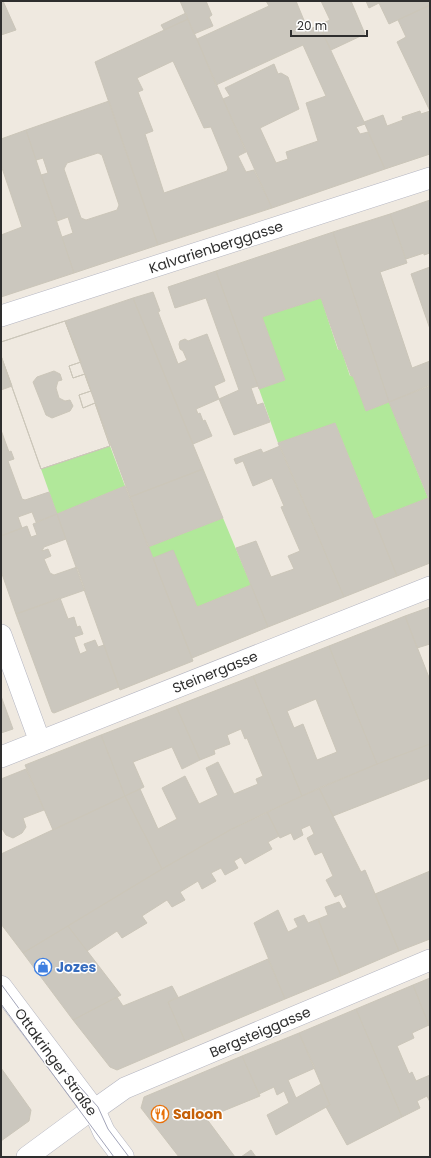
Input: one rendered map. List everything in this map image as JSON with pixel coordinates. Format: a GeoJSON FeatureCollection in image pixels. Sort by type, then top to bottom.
{"type":"FeatureCollection","features":[{"type":"Feature","properties":{"kind":"main road","name":"Ottakringer Straße"},"geometry":{"type":"LineString","coordinates":[[1,987],[94,1110],[104,1132],[123,1157]]}},
{"type":"Feature","properties":{"kind":"street","name":"Kalvarienberggasse"},"geometry":{"type":"LineString","coordinates":[[1,316],[430,178]]}},
{"type":"Feature","properties":{"kind":"street","name":"Steinergasse"},"geometry":{"type":"LineString","coordinates":[[1,757],[430,587]]}},
{"type":"Feature","properties":{"kind":"street"},"geometry":{"type":"LineString","coordinates":[[1,635],[40,742]]}},
{"type":"Feature","properties":{"kind":"street","name":"Bergsteiggasse"},"geometry":{"type":"LineString","coordinates":[[27,1157],[124,1088],[430,960]]}},
{"type":"Feature","properties":{"kind":"green space"},"geometry":{"type":"Polygon","coordinates":[[[321,298],[338,350],[341,349],[350,376],[353,376],[366,411],[389,402],[428,498],[374,519],[335,423],[278,443],[259,389],[285,380],[262,317],[321,298]]]}},
{"type":"Feature","properties":{"kind":"green space"},"geometry":{"type":"Polygon","coordinates":[[[110,446],[125,486],[57,514],[41,469],[110,446]]]}},
{"type":"Feature","properties":{"kind":"green space"},"geometry":{"type":"Polygon","coordinates":[[[223,518],[251,585],[197,607],[173,551],[153,558],[148,547],[223,518]]]}},
{"type":"Feature","properties":{"kind":"building"},"geometry":{"type":"Polygon","coordinates":[[[1,1],[3,1],[16,30],[1,35],[1,1]]]}},
{"type":"Feature","properties":{"kind":"building"},"geometry":{"type":"Polygon","coordinates":[[[180,1],[206,1],[212,15],[209,17],[213,26],[194,34],[180,1]]]}},
{"type":"Feature","properties":{"kind":"building"},"geometry":{"type":"Polygon","coordinates":[[[266,1],[296,1],[308,30],[319,25],[365,124],[356,127],[360,134],[368,132],[385,169],[272,208],[223,99],[230,96],[225,88],[274,64],[278,74],[281,73],[288,77],[299,109],[260,128],[276,163],[288,159],[286,152],[318,141],[306,103],[326,96],[303,45],[216,85],[197,39],[269,6],[266,1]]]}},
{"type":"Feature","properties":{"kind":"building"},"geometry":{"type":"Polygon","coordinates":[[[321,1],[351,1],[365,34],[331,50],[319,25],[330,20],[321,1]]]}},
{"type":"Feature","properties":{"kind":"building"},"geometry":{"type":"Polygon","coordinates":[[[366,1],[430,1],[430,5],[389,24],[379,3],[369,8],[366,1]]]}},
{"type":"Feature","properties":{"kind":"building"},"geometry":{"type":"Polygon","coordinates":[[[430,5],[430,111],[397,42],[406,37],[398,20],[430,5]]]}},
{"type":"Feature","properties":{"kind":"building"},"geometry":{"type":"Polygon","coordinates":[[[186,13],[188,19],[164,30],[161,25],[186,13]]]}},
{"type":"Feature","properties":{"kind":"building"},"geometry":{"type":"Polygon","coordinates":[[[188,19],[246,152],[238,156],[246,172],[254,170],[272,208],[158,245],[95,62],[188,19]],[[173,61],[137,78],[143,90],[138,92],[153,131],[145,134],[164,193],[227,171],[228,168],[211,127],[204,128],[173,61]]]}},
{"type":"Feature","properties":{"kind":"building"},"geometry":{"type":"Polygon","coordinates":[[[109,101],[158,245],[74,273],[62,237],[73,233],[68,217],[57,221],[41,175],[48,173],[43,158],[36,160],[26,130],[109,101]],[[98,153],[67,163],[64,169],[81,218],[86,220],[117,210],[119,205],[102,155],[98,153]]]}},
{"type":"Feature","properties":{"kind":"building"},"geometry":{"type":"Polygon","coordinates":[[[420,111],[421,114],[430,111],[430,154],[385,169],[364,122],[383,115],[387,126],[403,120],[402,117],[420,111]]]}},
{"type":"Feature","properties":{"kind":"building"},"geometry":{"type":"Polygon","coordinates":[[[26,130],[74,273],[1,297],[1,235],[22,227],[1,165],[1,139],[26,130]]]}},
{"type":"Feature","properties":{"kind":"building"},"geometry":{"type":"Polygon","coordinates":[[[430,200],[430,253],[424,255],[424,253],[406,259],[390,214],[430,200]]]}},
{"type":"Feature","properties":{"kind":"building"},"geometry":{"type":"Polygon","coordinates":[[[390,214],[407,263],[380,272],[412,368],[430,361],[430,385],[389,402],[333,232],[390,214]]]}},
{"type":"Feature","properties":{"kind":"building"},"geometry":{"type":"Polygon","coordinates":[[[333,232],[389,402],[366,411],[353,376],[351,376],[341,349],[339,350],[321,298],[262,317],[285,380],[259,389],[216,271],[333,232]]]}},
{"type":"Feature","properties":{"kind":"building"},"geometry":{"type":"Polygon","coordinates":[[[430,267],[430,329],[411,274],[430,267]]]}},
{"type":"Feature","properties":{"kind":"building"},"geometry":{"type":"Polygon","coordinates":[[[216,271],[258,386],[251,388],[257,405],[263,403],[270,422],[234,435],[219,399],[239,390],[206,298],[175,308],[168,287],[216,271]]]}},
{"type":"Feature","properties":{"kind":"building"},"geometry":{"type":"Polygon","coordinates":[[[153,292],[160,311],[158,312],[178,364],[187,360],[183,351],[180,349],[180,341],[185,339],[188,341],[207,334],[225,381],[214,386],[219,399],[196,409],[198,414],[200,413],[203,421],[205,420],[212,436],[193,444],[133,298],[153,292]]]}},
{"type":"Feature","properties":{"kind":"building"},"geometry":{"type":"Polygon","coordinates":[[[133,298],[203,469],[130,497],[65,321],[133,298]]]}},
{"type":"Feature","properties":{"kind":"building"},"geometry":{"type":"Polygon","coordinates":[[[65,321],[81,362],[69,366],[73,378],[85,374],[91,391],[79,395],[83,408],[95,403],[110,446],[41,469],[1,356],[1,342],[65,321]],[[54,371],[37,377],[33,382],[46,415],[52,418],[70,411],[73,406],[70,400],[65,401],[59,398],[56,388],[58,381],[62,380],[60,374],[54,371]]]}},
{"type":"Feature","properties":{"kind":"building"},"geometry":{"type":"Polygon","coordinates":[[[65,321],[81,362],[69,366],[73,378],[85,374],[91,391],[79,395],[83,408],[95,403],[110,446],[41,469],[1,356],[1,342],[65,321]]]}},
{"type":"Feature","properties":{"kind":"building"},"geometry":{"type":"Polygon","coordinates":[[[1,356],[12,386],[1,390],[1,356]]]}},
{"type":"Feature","properties":{"kind":"building"},"geometry":{"type":"Polygon","coordinates":[[[430,386],[430,502],[389,402],[430,386]]]}},
{"type":"Feature","properties":{"kind":"building"},"geometry":{"type":"Polygon","coordinates":[[[335,423],[397,576],[344,597],[278,443],[335,423]]]}},
{"type":"Feature","properties":{"kind":"building"},"geometry":{"type":"Polygon","coordinates":[[[1,430],[9,452],[11,451],[14,459],[8,461],[22,499],[25,500],[49,492],[57,514],[36,522],[32,512],[18,517],[22,528],[1,536],[1,430]]]}},
{"type":"Feature","properties":{"kind":"building"},"geometry":{"type":"Polygon","coordinates":[[[280,446],[344,597],[268,627],[236,548],[256,541],[271,577],[294,569],[288,556],[300,551],[281,507],[284,506],[272,478],[253,486],[243,461],[236,464],[234,459],[261,449],[263,453],[280,446]]]}},
{"type":"Feature","properties":{"kind":"building"},"geometry":{"type":"Polygon","coordinates":[[[203,469],[223,518],[148,547],[130,497],[203,469]]]}},
{"type":"Feature","properties":{"kind":"building"},"geometry":{"type":"Polygon","coordinates":[[[125,486],[193,661],[120,690],[57,514],[125,486]]]}},
{"type":"Feature","properties":{"kind":"building"},"geometry":{"type":"Polygon","coordinates":[[[428,498],[430,502],[430,563],[397,576],[374,519],[428,498]]]}},
{"type":"Feature","properties":{"kind":"building"},"geometry":{"type":"Polygon","coordinates":[[[57,514],[66,539],[44,547],[42,551],[48,549],[51,556],[44,559],[50,573],[54,575],[77,567],[85,590],[16,614],[1,571],[1,536],[27,526],[31,537],[37,535],[33,524],[57,514]]]}},
{"type":"Feature","properties":{"kind":"building"},"geometry":{"type":"Polygon","coordinates":[[[173,550],[197,607],[251,585],[268,627],[192,658],[153,558],[173,550]]]}},
{"type":"Feature","properties":{"kind":"building"},"geometry":{"type":"Polygon","coordinates":[[[60,598],[68,619],[74,617],[77,627],[80,626],[83,634],[74,637],[80,654],[87,651],[84,644],[95,640],[98,647],[104,645],[119,687],[54,713],[52,712],[16,614],[60,598]]]}},
{"type":"Feature","properties":{"kind":"building"},"geometry":{"type":"Polygon","coordinates":[[[430,607],[430,644],[417,648],[405,616],[430,607]]]}},
{"type":"Feature","properties":{"kind":"building"},"geometry":{"type":"Polygon","coordinates":[[[405,616],[430,680],[430,744],[377,764],[329,646],[405,616]]]}},
{"type":"Feature","properties":{"kind":"building"},"geometry":{"type":"Polygon","coordinates":[[[329,646],[377,764],[302,796],[253,676],[329,646]],[[316,699],[287,711],[294,728],[303,724],[317,760],[337,752],[316,699]]]}},
{"type":"Feature","properties":{"kind":"building"},"geometry":{"type":"Polygon","coordinates":[[[253,676],[302,796],[230,830],[162,869],[125,796],[140,789],[158,829],[177,819],[162,788],[185,776],[199,804],[218,795],[206,768],[218,762],[234,794],[258,784],[256,779],[263,776],[247,738],[245,739],[241,729],[227,735],[230,744],[214,750],[215,754],[200,760],[176,706],[253,676]]]}},
{"type":"Feature","properties":{"kind":"building"},"geometry":{"type":"Polygon","coordinates":[[[1,696],[13,729],[1,733],[1,696]]]}},
{"type":"Feature","properties":{"kind":"building"},"geometry":{"type":"Polygon","coordinates":[[[176,706],[200,760],[182,769],[172,747],[133,762],[144,787],[125,796],[101,735],[176,706]]]}},
{"type":"Feature","properties":{"kind":"building"},"geometry":{"type":"Polygon","coordinates":[[[101,735],[125,796],[53,830],[25,765],[101,735]]]}},
{"type":"Feature","properties":{"kind":"building"},"geometry":{"type":"Polygon","coordinates":[[[430,744],[430,778],[333,816],[319,788],[430,744]]]}},
{"type":"Feature","properties":{"kind":"building"},"geometry":{"type":"Polygon","coordinates":[[[26,769],[44,810],[23,818],[26,827],[22,833],[13,838],[6,835],[1,827],[1,779],[26,769]]]}},
{"type":"Feature","properties":{"kind":"building"},"geometry":{"type":"Polygon","coordinates":[[[319,788],[361,872],[365,870],[399,951],[341,976],[318,919],[328,915],[325,907],[339,902],[343,909],[347,907],[341,894],[335,897],[326,880],[333,876],[322,852],[315,855],[307,838],[314,834],[310,825],[301,829],[303,835],[294,840],[291,833],[280,838],[267,812],[319,788]]]}},
{"type":"Feature","properties":{"kind":"building"},"geometry":{"type":"Polygon","coordinates":[[[125,796],[162,869],[23,953],[1,924],[1,854],[125,796]]]}},
{"type":"Feature","properties":{"kind":"building"},"geometry":{"type":"Polygon","coordinates":[[[267,812],[279,836],[268,842],[272,849],[245,864],[241,857],[234,861],[238,868],[225,875],[221,868],[211,873],[216,881],[202,889],[198,881],[180,892],[185,900],[172,907],[167,900],[142,916],[147,923],[122,938],[117,931],[87,951],[68,926],[230,830],[267,812]]]}},
{"type":"Feature","properties":{"kind":"building"},"geometry":{"type":"Polygon","coordinates":[[[430,871],[430,939],[399,951],[375,894],[430,871]]]}},
{"type":"Feature","properties":{"kind":"building"},"geometry":{"type":"Polygon","coordinates":[[[278,910],[288,932],[298,927],[294,919],[304,915],[308,923],[318,919],[341,976],[285,999],[254,923],[278,910]]]}},
{"type":"Feature","properties":{"kind":"building"},"geometry":{"type":"Polygon","coordinates":[[[68,926],[121,995],[73,1020],[23,953],[68,926]]]}},
{"type":"Feature","properties":{"kind":"building"},"geometry":{"type":"Polygon","coordinates":[[[268,959],[285,999],[185,1041],[168,1002],[268,959]]]}},
{"type":"Feature","properties":{"kind":"building"},"geometry":{"type":"Polygon","coordinates":[[[430,978],[430,1028],[413,985],[430,978]]]}},
{"type":"Feature","properties":{"kind":"building"},"geometry":{"type":"Polygon","coordinates":[[[413,985],[429,1025],[412,1033],[414,1038],[397,1046],[409,1074],[412,1072],[416,1081],[430,1075],[430,1102],[427,1096],[417,1101],[420,1108],[402,1117],[356,1009],[413,985]]]}},
{"type":"Feature","properties":{"kind":"building"},"geometry":{"type":"Polygon","coordinates":[[[172,986],[178,997],[168,1002],[185,1041],[117,1070],[110,1067],[73,1020],[117,997],[123,1006],[172,986]]]}},
{"type":"Feature","properties":{"kind":"building"},"geometry":{"type":"Polygon","coordinates":[[[356,1009],[402,1117],[347,1145],[326,1107],[330,1105],[299,1033],[356,1009]]]}},
{"type":"Feature","properties":{"kind":"building"},"geometry":{"type":"Polygon","coordinates":[[[299,1033],[315,1068],[288,1080],[296,1098],[321,1084],[330,1105],[276,1135],[267,1115],[289,1103],[284,1091],[277,1095],[274,1087],[259,1094],[242,1056],[299,1033]]]}},
{"type":"Feature","properties":{"kind":"building"},"geometry":{"type":"Polygon","coordinates":[[[242,1056],[260,1096],[206,1118],[235,1157],[179,1157],[141,1108],[144,1097],[242,1056]]]}},
{"type":"Feature","properties":{"kind":"building"},"geometry":{"type":"Polygon","coordinates":[[[1,1068],[31,1110],[29,1121],[1,1141],[1,1068]]]}},
{"type":"Feature","properties":{"kind":"building"},"geometry":{"type":"Polygon","coordinates":[[[251,1150],[256,1157],[241,1157],[251,1150]]]}},
{"type":"Feature","properties":{"kind":"tram line"},"geometry":{"type":"LineString","coordinates":[[1,984],[62,1067],[98,1107],[108,1129],[129,1157]]}},
{"type":"Feature","properties":{"kind":"tram line"},"geometry":{"type":"LineString","coordinates":[[1,1004],[114,1157]]}},
{"type":"Feature","properties":{"kind":"place","name":"Jozes"},"geometry":{"type":"Point","coordinates":[43,967]}},
{"type":"Feature","properties":{"kind":"place","name":"Saloon"},"geometry":{"type":"Point","coordinates":[160,1114]}}]}
